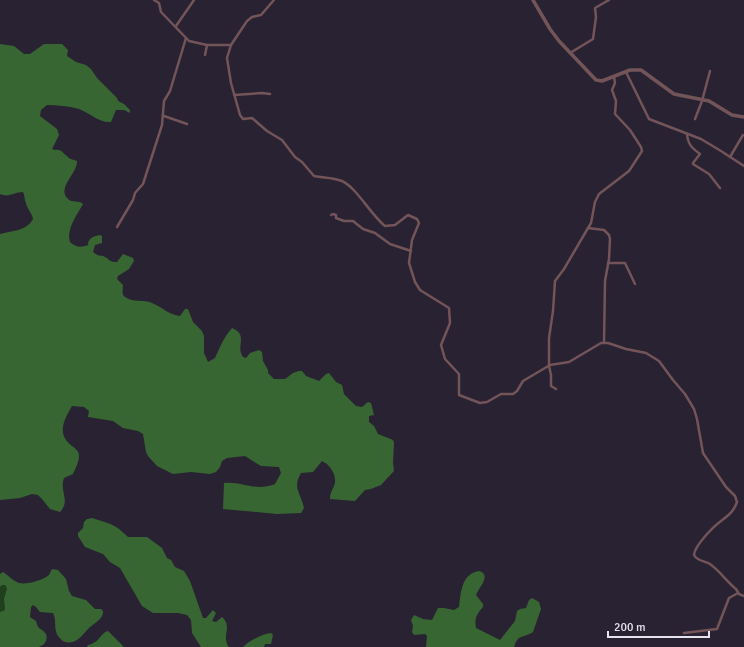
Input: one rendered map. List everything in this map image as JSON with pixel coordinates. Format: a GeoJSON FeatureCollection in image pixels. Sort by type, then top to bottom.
{"type":"FeatureCollection","features":[{"type":"Feature","properties":{"kind":"street"},"geometry":{"type":"LineString","coordinates":[[154,0],[159,3],[161,12],[186,38],[194,43],[207,45],[231,45]]}},
{"type":"Feature","properties":{"kind":"street"},"geometry":{"type":"LineString","coordinates":[[176,26],[194,0]]}},
{"type":"Feature","properties":{"kind":"street"},"geometry":{"type":"LineString","coordinates":[[274,0],[261,15],[247,20],[231,45],[227,62],[238,110],[242,118],[252,118],[266,131],[282,140],[295,158],[302,162],[314,176],[334,178],[344,182],[374,217],[385,226],[395,225],[408,215],[418,219],[419,223],[412,240],[409,263],[416,285],[420,290],[447,306],[449,309],[450,323],[441,345],[444,359],[459,374],[459,395],[480,403],[487,402],[501,394],[513,394],[518,391],[523,381],[549,366],[569,362],[599,344],[604,343],[626,349],[642,351],[655,358],[690,401],[698,425],[703,453],[737,502],[732,512],[721,521],[698,546],[694,555],[697,559],[709,563],[736,588],[738,593],[744,596]]}},
{"type":"Feature","properties":{"kind":"street"},"geometry":{"type":"LineString","coordinates":[[533,0],[550,29],[569,53],[596,80],[602,81],[626,71],[640,70],[671,93],[714,103],[732,115],[744,117]]}},
{"type":"Feature","properties":{"kind":"street"},"geometry":{"type":"LineString","coordinates":[[569,53],[593,39],[596,17],[595,8],[608,0]]}},
{"type":"Feature","properties":{"kind":"street"},"geometry":{"type":"LineString","coordinates":[[117,227],[133,200],[135,193],[143,184],[162,125],[164,116],[164,100],[170,91],[186,38]]}},
{"type":"Feature","properties":{"kind":"street"},"geometry":{"type":"LineString","coordinates":[[205,55],[207,45]]}},
{"type":"Feature","properties":{"kind":"street"},"geometry":{"type":"LineString","coordinates":[[626,71],[649,119],[700,139],[744,166]]}},
{"type":"Feature","properties":{"kind":"street"},"geometry":{"type":"LineString","coordinates":[[695,119],[710,71]]}},
{"type":"Feature","properties":{"kind":"street"},"geometry":{"type":"LineString","coordinates":[[556,389],[551,386],[549,366],[550,334],[555,281],[564,269],[591,223],[595,202],[599,194],[629,171],[642,152],[642,149],[630,130],[615,114],[616,101],[612,90],[614,77]]}},
{"type":"Feature","properties":{"kind":"street"},"geometry":{"type":"LineString","coordinates":[[234,95],[262,93],[270,94]]}},
{"type":"Feature","properties":{"kind":"street"},"geometry":{"type":"LineString","coordinates":[[164,116],[187,124]]}},
{"type":"Feature","properties":{"kind":"street"},"geometry":{"type":"LineString","coordinates":[[687,134],[688,143],[700,154],[693,164],[708,174],[720,188]]}},
{"type":"Feature","properties":{"kind":"street"},"geometry":{"type":"LineString","coordinates":[[730,157],[743,135]]}},
{"type":"Feature","properties":{"kind":"street"},"geometry":{"type":"LineString","coordinates":[[331,215],[336,215],[336,218],[344,221],[352,221],[375,233],[390,244],[411,250]]}},
{"type":"Feature","properties":{"kind":"street"},"geometry":{"type":"LineString","coordinates":[[588,228],[604,230],[609,234],[608,263],[604,285],[604,343]]}},
{"type":"Feature","properties":{"kind":"street"},"geometry":{"type":"LineString","coordinates":[[608,263],[625,263],[635,284]]}},
{"type":"Feature","properties":{"kind":"street"},"geometry":{"type":"LineString","coordinates":[[684,633],[717,629],[729,598],[738,593]]}},
{"type":"Feature","properties":{"kind":"green space"},"geometry":{"type":"Polygon","coordinates":[[[0,44],[14,46],[24,54],[30,54],[44,44],[62,44],[68,50],[67,56],[91,69],[97,78],[117,98],[118,101],[130,110],[130,113],[124,110],[116,110],[111,122],[107,122],[79,109],[71,107],[47,105],[41,110],[40,116],[57,129],[59,135],[52,149],[61,151],[69,158],[77,161],[64,190],[68,199],[83,204],[71,227],[69,237],[70,242],[74,245],[85,246],[88,245],[92,238],[100,235],[102,236],[102,243],[95,245],[93,252],[95,254],[115,262],[117,262],[123,254],[133,258],[134,261],[129,269],[118,276],[117,279],[123,285],[124,296],[131,300],[152,303],[169,313],[180,316],[185,309],[188,309],[193,322],[202,331],[204,336],[204,353],[208,362],[215,358],[224,339],[232,328],[240,334],[240,349],[243,357],[246,358],[250,353],[259,350],[262,352],[263,361],[268,373],[274,379],[285,379],[293,373],[302,371],[306,376],[319,381],[329,373],[336,382],[342,385],[344,394],[356,406],[362,407],[368,402],[371,403],[374,415],[369,416],[369,422],[374,426],[378,434],[393,440],[394,443],[394,471],[381,485],[365,490],[355,501],[330,499],[335,479],[331,468],[322,461],[313,472],[301,473],[298,478],[297,487],[304,508],[301,513],[277,514],[223,509],[224,483],[237,483],[255,487],[275,484],[281,473],[279,467],[261,466],[245,456],[227,458],[222,461],[216,472],[210,474],[191,472],[173,474],[157,466],[148,456],[143,434],[138,431],[123,428],[113,421],[88,417],[89,411],[84,407],[72,406],[66,416],[63,432],[67,441],[78,451],[79,458],[73,474],[64,478],[63,488],[65,504],[60,512],[50,509],[38,495],[32,494],[20,498],[0,500],[0,234],[23,228],[33,219],[23,192],[9,195],[0,194],[0,44]]]}},
{"type":"Feature","properties":{"kind":"green space"},"geometry":{"type":"Polygon","coordinates":[[[92,518],[115,526],[128,537],[147,537],[162,548],[167,558],[171,560],[175,567],[184,571],[190,581],[203,618],[206,618],[213,610],[216,613],[212,621],[216,622],[222,617],[225,621],[227,624],[226,639],[229,647],[201,647],[192,633],[191,620],[187,615],[178,613],[153,613],[142,606],[120,568],[110,562],[103,554],[85,547],[78,536],[78,533],[83,528],[84,522],[87,519],[92,518]]]}},
{"type":"Feature","properties":{"kind":"green space"},"geometry":{"type":"Polygon","coordinates":[[[52,569],[58,570],[66,579],[72,596],[86,600],[95,609],[101,609],[103,611],[101,618],[78,639],[67,642],[59,638],[57,634],[53,613],[40,612],[33,605],[31,607],[30,617],[36,621],[39,628],[46,634],[47,638],[44,644],[39,647],[0,647],[0,612],[5,610],[4,599],[7,588],[5,585],[0,587],[0,574],[3,572],[19,583],[30,583],[47,577],[52,569]]]}},
{"type":"Feature","properties":{"kind":"green space"},"geometry":{"type":"Polygon","coordinates":[[[479,571],[483,573],[485,578],[476,595],[483,604],[483,607],[476,616],[476,628],[500,640],[515,621],[517,611],[526,608],[529,600],[532,598],[539,602],[541,609],[533,632],[519,638],[514,647],[426,647],[427,636],[425,634],[414,635],[412,632],[413,626],[411,620],[414,615],[423,619],[432,620],[438,608],[454,610],[459,607],[461,590],[465,580],[473,573],[479,571]]]}},
{"type":"Feature","properties":{"kind":"green space"},"geometry":{"type":"Polygon","coordinates":[[[5,585],[7,588],[4,599],[5,610],[0,612],[0,587],[5,585]]]}},
{"type":"Feature","properties":{"kind":"green space"},"geometry":{"type":"Polygon","coordinates":[[[108,631],[124,647],[87,647],[98,640],[105,632],[108,631]]]}},
{"type":"Feature","properties":{"kind":"green space"},"geometry":{"type":"Polygon","coordinates":[[[271,633],[273,635],[271,644],[265,644],[264,647],[243,647],[256,638],[271,633]]]}}]}
